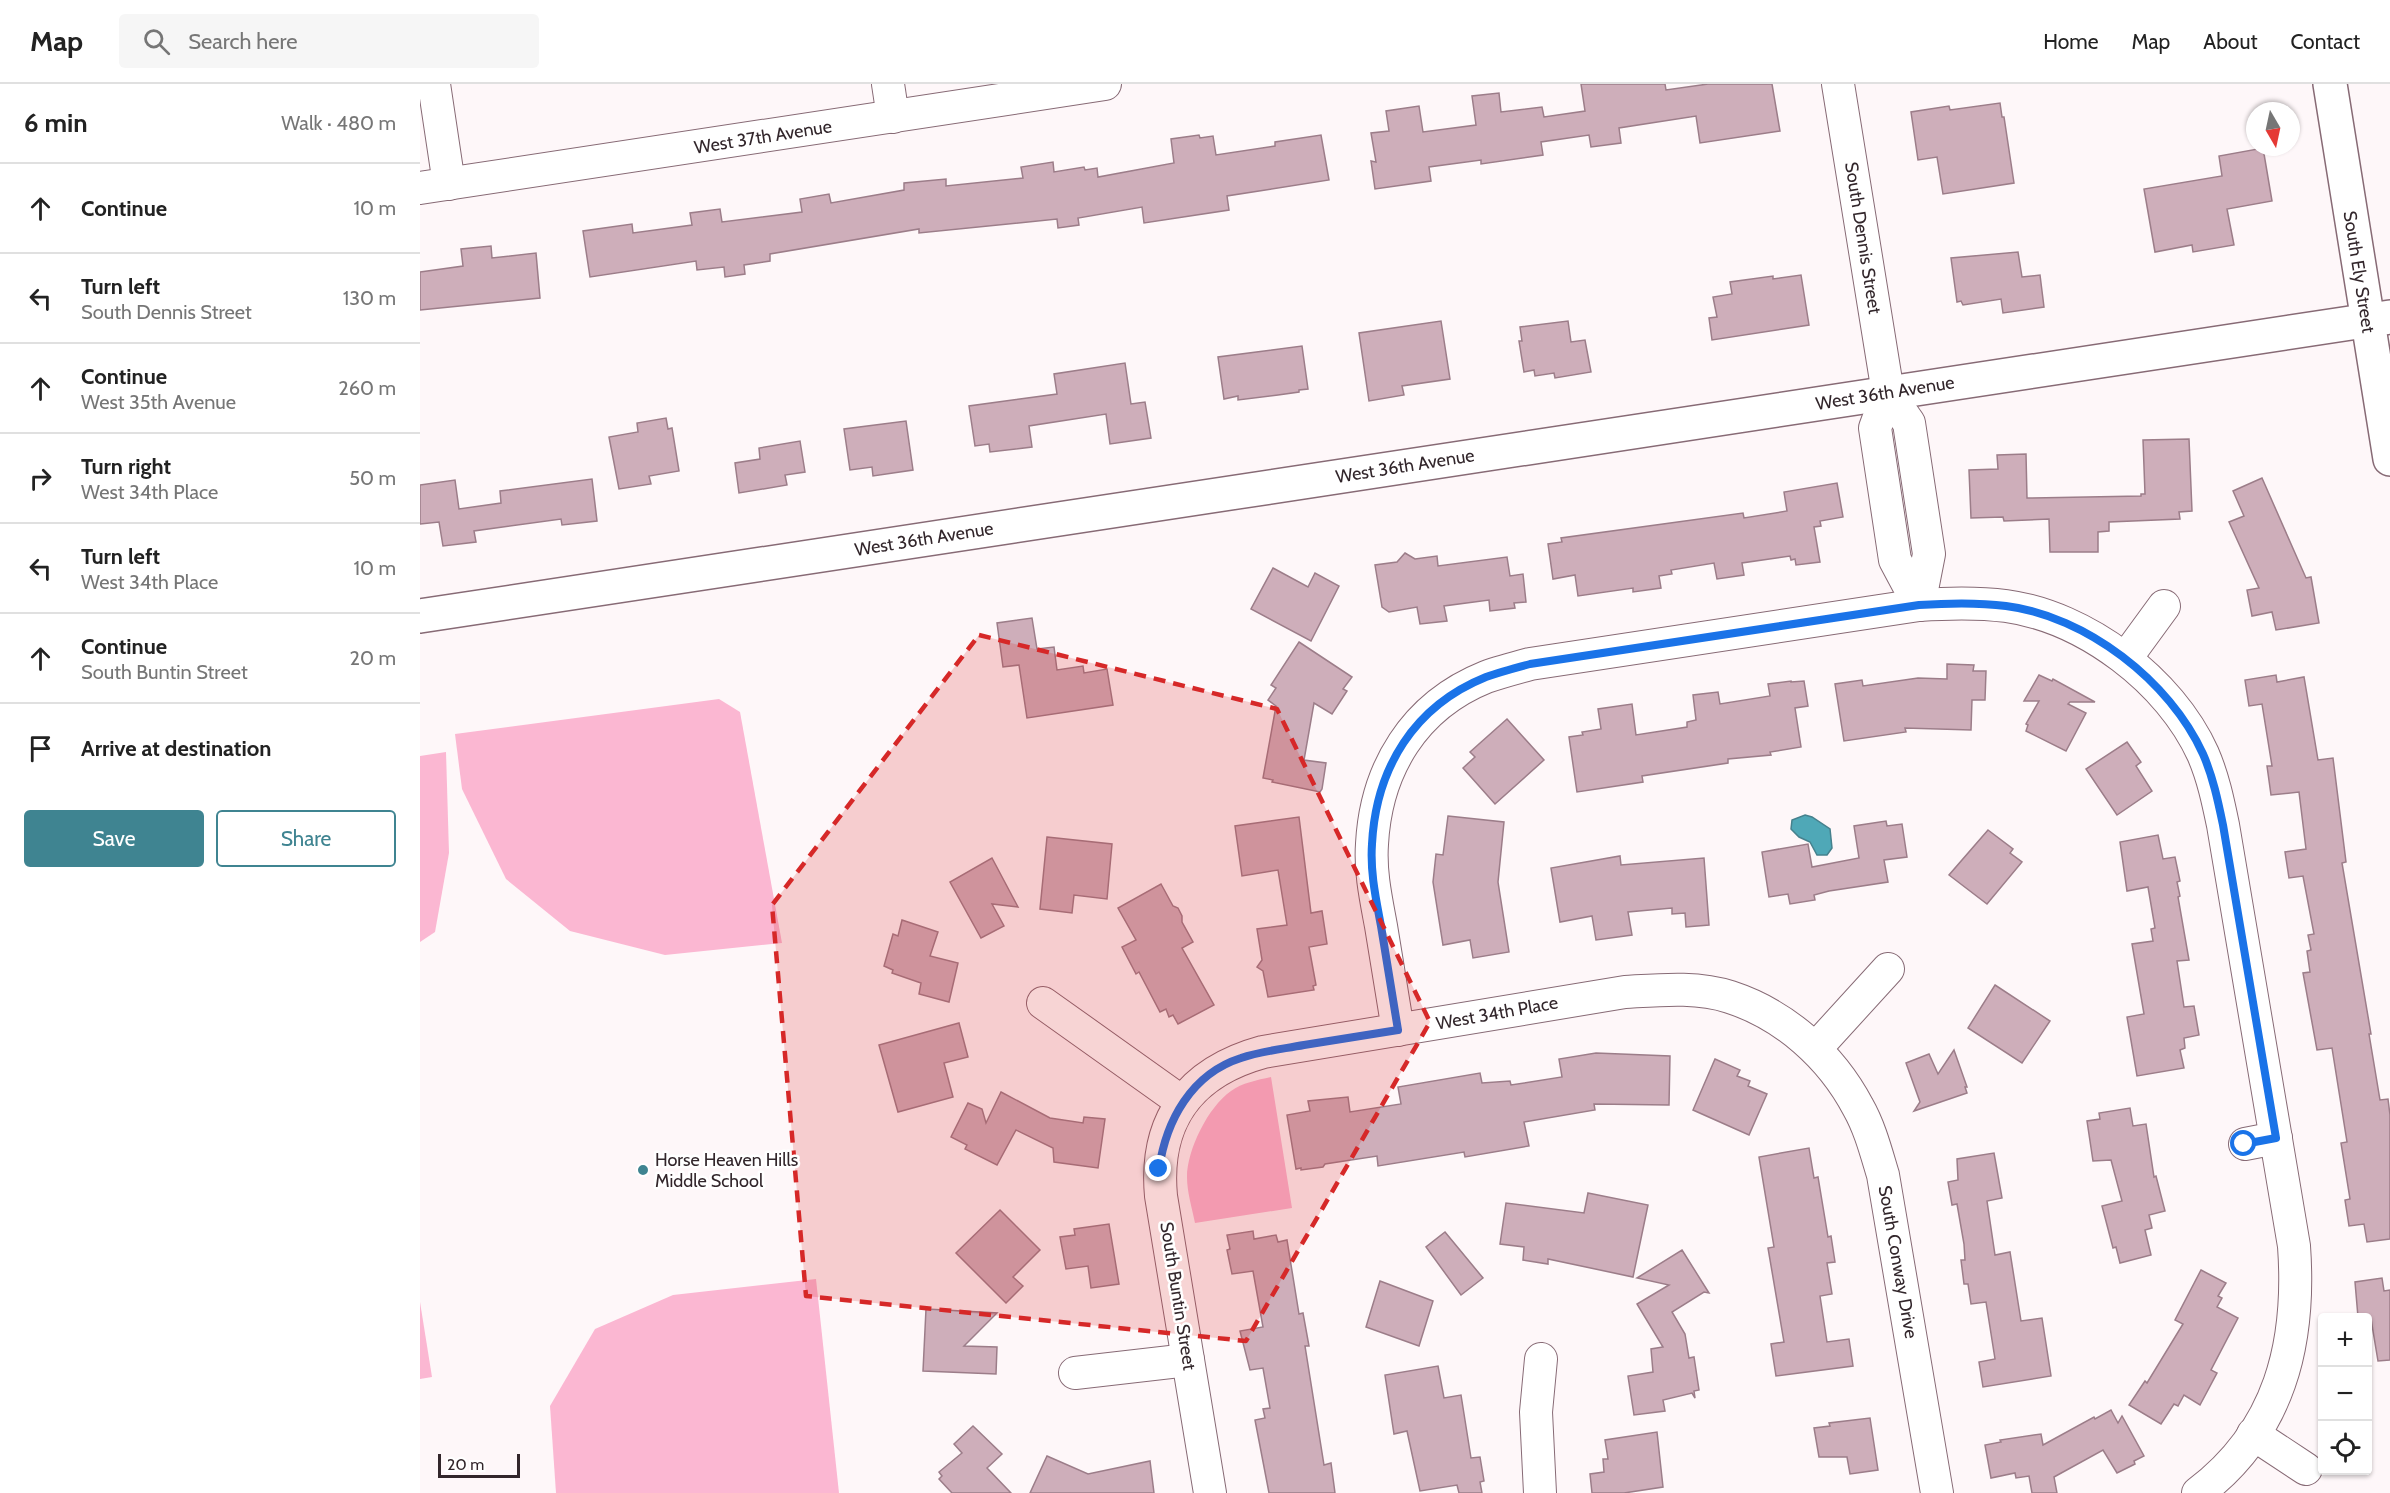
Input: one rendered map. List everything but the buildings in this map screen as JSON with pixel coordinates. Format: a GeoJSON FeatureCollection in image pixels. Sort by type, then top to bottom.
{"type":"FeatureCollection","features":[{"type":"Feature","properties":{"kind":"street"},"geometry":{"type":"LineString","coordinates":[[434,84],[434,186]]}},
{"type":"Feature","properties":{"kind":"street"},"geometry":{"type":"LineString","coordinates":[[888,84],[893,117]]}},
{"type":"Feature","properties":{"kind":"street","name":"West 37th Avenue"},"geometry":{"type":"LineString","coordinates":[[434,186],[1105,84]]}},
{"type":"Feature","properties":{"kind":"street","name":"South Dennis Street"},"geometry":{"type":"LineString","coordinates":[[1838,84],[1888,393],[1875,428],[1895,560],[1919,605]]}},
{"type":"Feature","properties":{"kind":"street","name":"South Ely Street"},"geometry":{"type":"LineString","coordinates":[[2330,84],[2378,319],[2390,459]]}},
{"type":"Feature","properties":{"kind":"street","name":"West 36th Avenue"},"geometry":{"type":"LineString","coordinates":[[420,616],[2378,319]]}},
{"type":"Feature","properties":{"kind":"street"},"geometry":{"type":"LineString","coordinates":[[1398,1030],[1373,879],[1372,845],[1376,810],[1390,765],[1406,736],[1427,713],[1456,693],[1485,678],[1530,664],[1919,605],[1957,602],[2008,606],[2051,617],[2085,634],[2126,658],[2177,709],[2204,756],[2215,788],[2294,1246],[2297,1296],[2291,1344],[2284,1370],[2267,1412],[2253,1434],[2230,1464],[2198,1493]]}},
{"type":"Feature","properties":{"kind":"street"},"geometry":{"type":"LineString","coordinates":[[2126,658],[2164,606]]}},
{"type":"Feature","properties":{"kind":"street"},"geometry":{"type":"LineString","coordinates":[[1816,1048],[1888,969]]}},
{"type":"Feature","properties":{"kind":"street","name":"West 34th Place"},"geometry":{"type":"LineString","coordinates":[[1182,1102],[1207,1076],[1239,1059],[1263,1052],[1625,992],[1664,989],[1729,996],[1762,1011],[1816,1048]]}},
{"type":"Feature","properties":{"kind":"street"},"geometry":{"type":"LineString","coordinates":[[1043,1004],[1182,1102]]}},
{"type":"Feature","properties":{"kind":"street","name":"South Conway Drive"},"geometry":{"type":"LineString","coordinates":[[1816,1048],[1859,1107],[1884,1175],[1937,1493]]}},
{"type":"Feature","properties":{"kind":"street","name":"South Buntin Street"},"geometry":{"type":"LineString","coordinates":[[1182,1102],[1162,1146],[1159,1169],[1161,1196],[1210,1493]]}},
{"type":"Feature","properties":{"kind":"street"},"geometry":{"type":"LineString","coordinates":[[2244,1144],[2276,1138]]}},
{"type":"Feature","properties":{"kind":"street"},"geometry":{"type":"LineString","coordinates":[[1075,1373],[1188,1359]]}},
{"type":"Feature","properties":{"kind":"street"},"geometry":{"type":"LineString","coordinates":[[1540,1493],[1536,1412],[1541,1359]]}},
{"type":"Feature","properties":{"kind":"street"},"geometry":{"type":"LineString","coordinates":[[2253,1434],[2306,1469]]}},
{"type":"Feature","properties":{"kind":"highlighted area"},"geometry":{"type":"Polygon","coordinates":[[[979,635],[1277,709],[1430,1022],[1246,1341],[806,1296],[772,905],[979,635]]]}},
{"type":"Feature","properties":{"kind":"shaded area"},"geometry":{"type":"Polygon","coordinates":[[[719,699],[740,712],[782,943],[665,955],[570,931],[506,879],[462,789],[455,734],[719,699]]]}},
{"type":"Feature","properties":{"kind":"shaded area"},"geometry":{"type":"Polygon","coordinates":[[[446,752],[449,853],[435,932],[420,942],[420,756],[446,752]]]}},
{"type":"Feature","properties":{"kind":"shaded area"},"geometry":{"type":"Polygon","coordinates":[[[1271,1077],[1292,1208],[1195,1223],[1187,1177],[1191,1154],[1200,1130],[1214,1107],[1235,1088],[1271,1077]]]}},
{"type":"Feature","properties":{"kind":"shaded area"},"geometry":{"type":"Polygon","coordinates":[[[816,1279],[839,1493],[556,1493],[550,1406],[595,1329],[673,1295],[816,1279]]]}},
{"type":"Feature","properties":{"kind":"shaded area"},"geometry":{"type":"Polygon","coordinates":[[[420,1302],[432,1377],[420,1379],[420,1302]]]}},
{"type":"Feature","properties":{"kind":"water"},"geometry":{"type":"Polygon","coordinates":[[[1805,815],[1830,829],[1832,848],[1827,855],[1817,855],[1810,842],[1799,837],[1791,829],[1792,820],[1805,815]]]}},
{"type":"Feature","properties":{"kind":"place","name":"Horse Heaven Hills Middle School"},"geometry":{"type":"Point","coordinates":[643,1170]}},
{"type":"Feature","properties":{"kind":"route"},"geometry":{"type":"LineString","coordinates":[[1159,1169],[1162,1146],[1169,1127],[1182,1102],[1207,1076],[1239,1059],[1263,1052],[1398,1030],[1373,879],[1372,845],[1376,810],[1390,765],[1406,736],[1427,713],[1456,693],[1485,678],[1530,664],[1919,605],[1957,602],[2008,606],[2051,617],[2085,634],[2126,658],[2177,709],[2192,732],[2204,756],[2215,788],[2223,825],[2276,1138],[2244,1144]]}}]}
